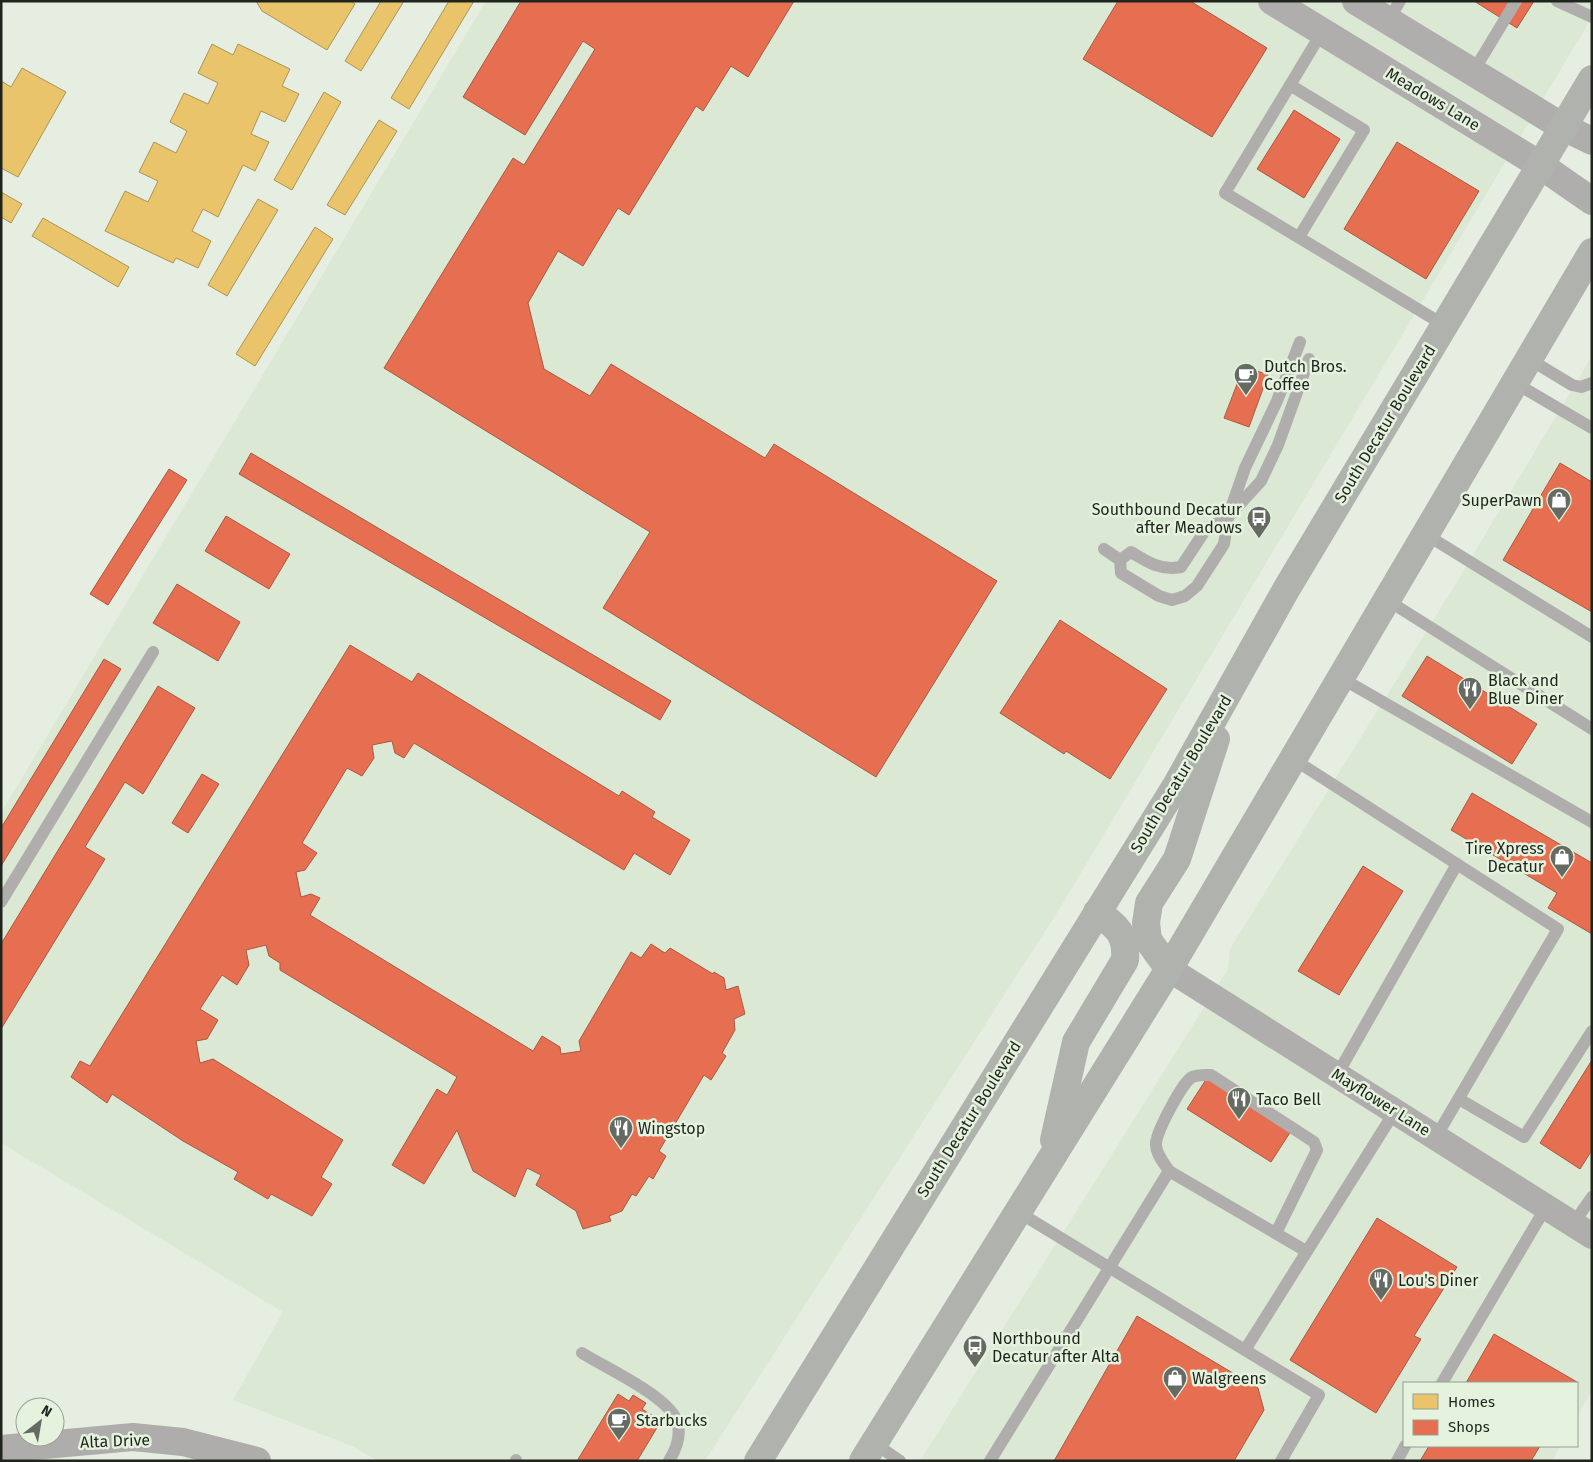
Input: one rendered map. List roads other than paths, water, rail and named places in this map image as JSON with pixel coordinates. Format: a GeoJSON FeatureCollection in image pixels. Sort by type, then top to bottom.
{"type":"FeatureCollection","features":[{"type":"Feature","properties":{"kind":"main road","name":"South Decatur Boulevard"},"geometry":{"type":"LineString","coordinates":[[758,1461],[1172,792],[1287,588],[1396,410],[1444,325],[1592,79]]}},
{"type":"Feature","properties":{"kind":"main road"},"geometry":{"type":"LineString","coordinates":[[869,1452],[1169,968],[1592,252]]}},
{"type":"Feature","properties":{"kind":"main road"},"geometry":{"type":"LineString","coordinates":[[1169,968],[1148,940],[1146,923],[1149,904],[1177,858],[1235,683]]}},
{"type":"Feature","properties":{"kind":"main road"},"geometry":{"type":"LineString","coordinates":[[1050,1161],[1076,1042],[1125,960],[1126,947],[1119,929],[1097,912]]}},
{"type":"Feature","properties":{"kind":"main road","name":"Alta Drive"},"geometry":{"type":"LineString","coordinates":[[1,1449],[133,1437],[182,1442],[254,1460]]}},
{"type":"Feature","properties":{"kind":"street","name":"Meadows Lane"},"geometry":{"type":"LineString","coordinates":[[1272,1],[1540,165],[1592,201]]}},
{"type":"Feature","properties":{"kind":"street"},"geometry":{"type":"LineString","coordinates":[[1356,1],[1394,11],[1473,72],[1563,127],[1592,142]]}},
{"type":"Feature","properties":{"kind":"street","name":"Mayflower Lane"},"geometry":{"type":"LineString","coordinates":[[1169,968],[1582,1230]]}},
{"type":"Feature","properties":{"kind":"lane"},"geometry":{"type":"LineString","coordinates":[[1473,72],[1516,1]]}},
{"type":"Feature","properties":{"kind":"lane"},"geometry":{"type":"LineString","coordinates":[[1562,2],[1592,17]]}},
{"type":"Feature","properties":{"kind":"lane"},"geometry":{"type":"LineString","coordinates":[[1322,32],[1225,193],[1444,325]]}},
{"type":"Feature","properties":{"kind":"lane"},"geometry":{"type":"LineString","coordinates":[[1290,86],[1364,130],[1299,237]]}},
{"type":"Feature","properties":{"kind":"lane"},"geometry":{"type":"LineString","coordinates":[[1120,560],[1121,573],[1160,596],[1172,600],[1185,596],[1197,586],[1224,544],[1228,517],[1245,468],[1277,401],[1300,342]]}},
{"type":"Feature","properties":{"kind":"lane"},"geometry":{"type":"LineString","coordinates":[[1120,560],[1131,552],[1160,567],[1170,569],[1181,567],[1206,529],[1228,517],[1261,481],[1278,445],[1309,359]]}},
{"type":"Feature","properties":{"kind":"lane"},"geometry":{"type":"LineString","coordinates":[[1529,359],[1572,385],[1581,387],[1592,383]]}},
{"type":"Feature","properties":{"kind":"lane"},"geometry":{"type":"LineString","coordinates":[[1515,383],[1592,428]]}},
{"type":"Feature","properties":{"kind":"lane"},"geometry":{"type":"LineString","coordinates":[[1425,534],[1592,638]]}},
{"type":"Feature","properties":{"kind":"lane"},"geometry":{"type":"LineString","coordinates":[[1104,549],[1120,560]]}},
{"type":"Feature","properties":{"kind":"lane"},"geometry":{"type":"LineString","coordinates":[[1387,600],[1592,729]]}},
{"type":"Feature","properties":{"kind":"lane"},"geometry":{"type":"LineString","coordinates":[[1,902],[153,652]]}},
{"type":"Feature","properties":{"kind":"lane"},"geometry":{"type":"LineString","coordinates":[[1341,678],[1592,822]]}},
{"type":"Feature","properties":{"kind":"lane"},"geometry":{"type":"LineString","coordinates":[[1293,759],[1558,929],[1436,1137]]}},
{"type":"Feature","properties":{"kind":"lane"},"geometry":{"type":"LineString","coordinates":[[1337,1075],[1457,864]]}},
{"type":"Feature","properties":{"kind":"lane"},"geometry":{"type":"LineString","coordinates":[[1458,1099],[1524,1137],[1592,1031]]}},
{"type":"Feature","properties":{"kind":"lane"},"geometry":{"type":"LineString","coordinates":[[1276,1233],[1317,1150],[1317,1146],[1314,1142],[1211,1075],[1200,1074],[1190,1078],[1163,1125],[1156,1142],[1156,1150],[1168,1171],[1306,1251]]}},
{"type":"Feature","properties":{"kind":"lane"},"geometry":{"type":"LineString","coordinates":[[1245,1350],[1395,1111]]}},
{"type":"Feature","properties":{"kind":"lane"},"geometry":{"type":"LineString","coordinates":[[990,1461],[1168,1171]]}},
{"type":"Feature","properties":{"kind":"lane"},"geometry":{"type":"LineString","coordinates":[[1582,1230],[1592,1197]]}},
{"type":"Feature","properties":{"kind":"lane"},"geometry":{"type":"LineString","coordinates":[[1443,1382],[1546,1206]]}},
{"type":"Feature","properties":{"kind":"lane"},"geometry":{"type":"LineString","coordinates":[[1018,1212],[1319,1395],[1281,1461]]}},
{"type":"Feature","properties":{"kind":"lane"},"geometry":{"type":"LineString","coordinates":[[582,1353],[657,1398],[675,1417],[678,1446],[669,1461]]}},
{"type":"Feature","properties":{"kind":"lane"},"geometry":{"type":"LineString","coordinates":[[1396,1461],[1404,1447]]}},
{"type":"Feature","properties":{"kind":"lane"},"geometry":{"type":"LineString","coordinates":[[869,1452],[900,1461]]}},
{"type":"Feature","properties":{"kind":"place","name":"Dutch Bros. Coffee"},"geometry":{"type":"Point","coordinates":[1246,396]}},
{"type":"Feature","properties":{"kind":"place","name":"SuperPawn"},"geometry":{"type":"Point","coordinates":[1559,521]}},
{"type":"Feature","properties":{"kind":"place","name":"Southbound Decatur after Meadows"},"geometry":{"type":"Point","coordinates":[1259,539]}},
{"type":"Feature","properties":{"kind":"place","name":"Black and Blue Diner"},"geometry":{"type":"Point","coordinates":[1470,710]}},
{"type":"Feature","properties":{"kind":"place","name":"Tire Xpress Decatur"},"geometry":{"type":"Point","coordinates":[1562,878]}},
{"type":"Feature","properties":{"kind":"place","name":"Taco Bell"},"geometry":{"type":"Point","coordinates":[1239,1120]}},
{"type":"Feature","properties":{"kind":"place","name":"Wingstop"},"geometry":{"type":"Point","coordinates":[621,1149]}},
{"type":"Feature","properties":{"kind":"place","name":"Lou's Diner"},"geometry":{"type":"Point","coordinates":[1381,1301]}},
{"type":"Feature","properties":{"kind":"place","name":"Northbound Decatur after Alta"},"geometry":{"type":"Point","coordinates":[975,1368]}},
{"type":"Feature","properties":{"kind":"place","name":"Walgreens"},"geometry":{"type":"Point","coordinates":[1175,1399]}},
{"type":"Feature","properties":{"kind":"place","name":"Starbucks"},"geometry":{"type":"Point","coordinates":[619,1441]}}]}
